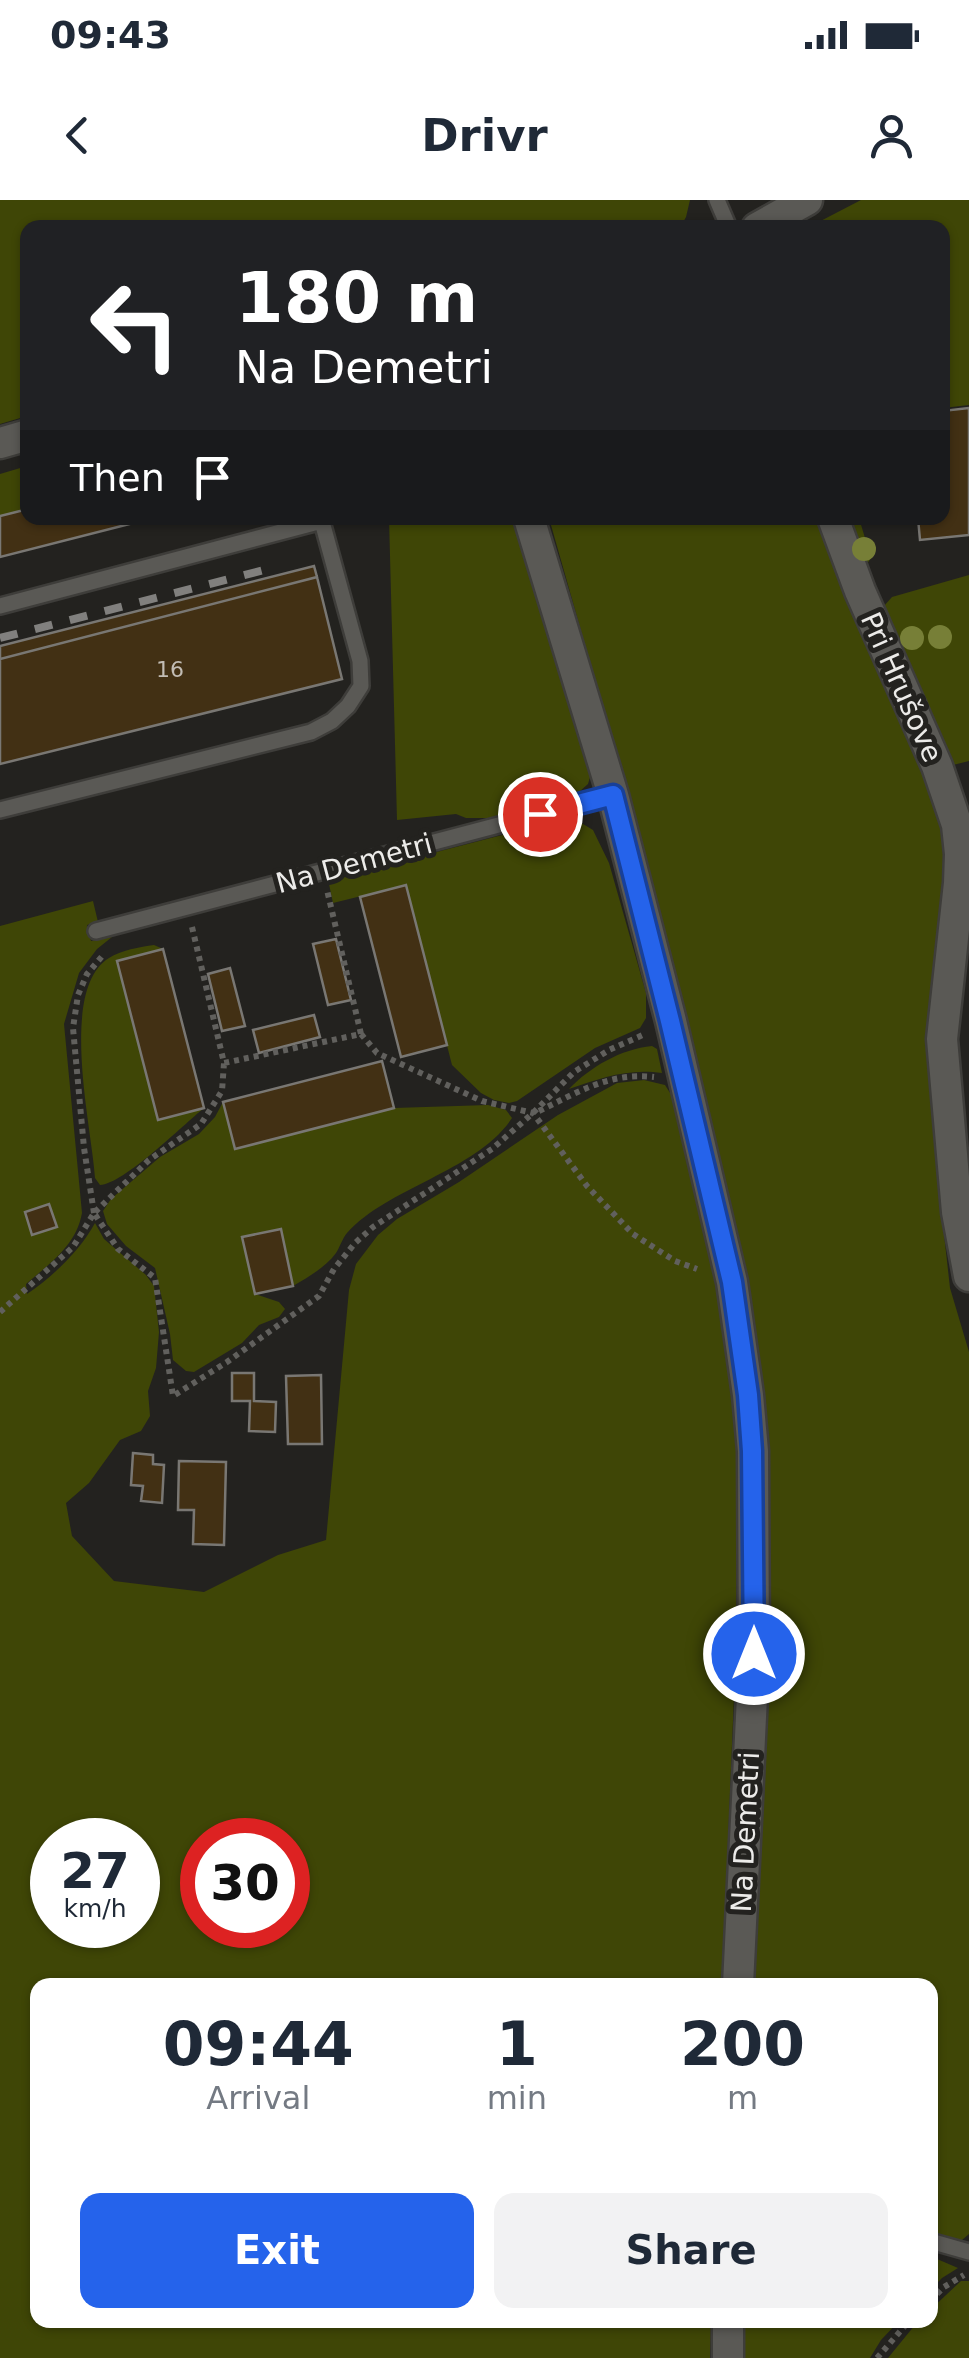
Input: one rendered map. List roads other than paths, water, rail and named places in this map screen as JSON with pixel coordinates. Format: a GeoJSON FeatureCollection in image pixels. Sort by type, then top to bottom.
{"type":"FeatureCollection","features":[{"type":"Feature","properties":{"kind":"street"},"geometry":{"type":"LineString","coordinates":[[771,220],[807,200]]}},
{"type":"Feature","properties":{"kind":"street","name":"Na Demetri"},"geometry":{"type":"LineString","coordinates":[[530,525],[613,795],[732,1282],[748,1395],[753,1470],[754,1654],[738,1978]]}},
{"type":"Feature","properties":{"kind":"street","name":"Pri Hrušove"},"geometry":{"type":"LineString","coordinates":[[835,525],[938,766],[957,826],[959,883],[942,1039],[957,1212],[969,1276]]}},
{"type":"Feature","properties":{"kind":"street"},"geometry":{"type":"LineString","coordinates":[[728,2328],[728,2358]]}},
{"type":"Feature","properties":{"kind":"lane"},"geometry":{"type":"LineString","coordinates":[[0,606],[300,525]]}},
{"type":"Feature","properties":{"kind":"lane"},"geometry":{"type":"LineString","coordinates":[[0,810],[311,732],[348,706],[361,686],[360,661],[324,525]]}},
{"type":"Feature","properties":{"kind":"lane","name":"Na Demetri"},"geometry":{"type":"LineString","coordinates":[[96,930],[613,795]]}},
{"type":"Feature","properties":{"kind":"lane"},"geometry":{"type":"LineString","coordinates":[[938,2242],[969,2252]]}},
{"type":"Feature","properties":{"kind":"railway"},"geometry":{"type":"LineString","coordinates":[[0,638],[276,567]]}}]}
